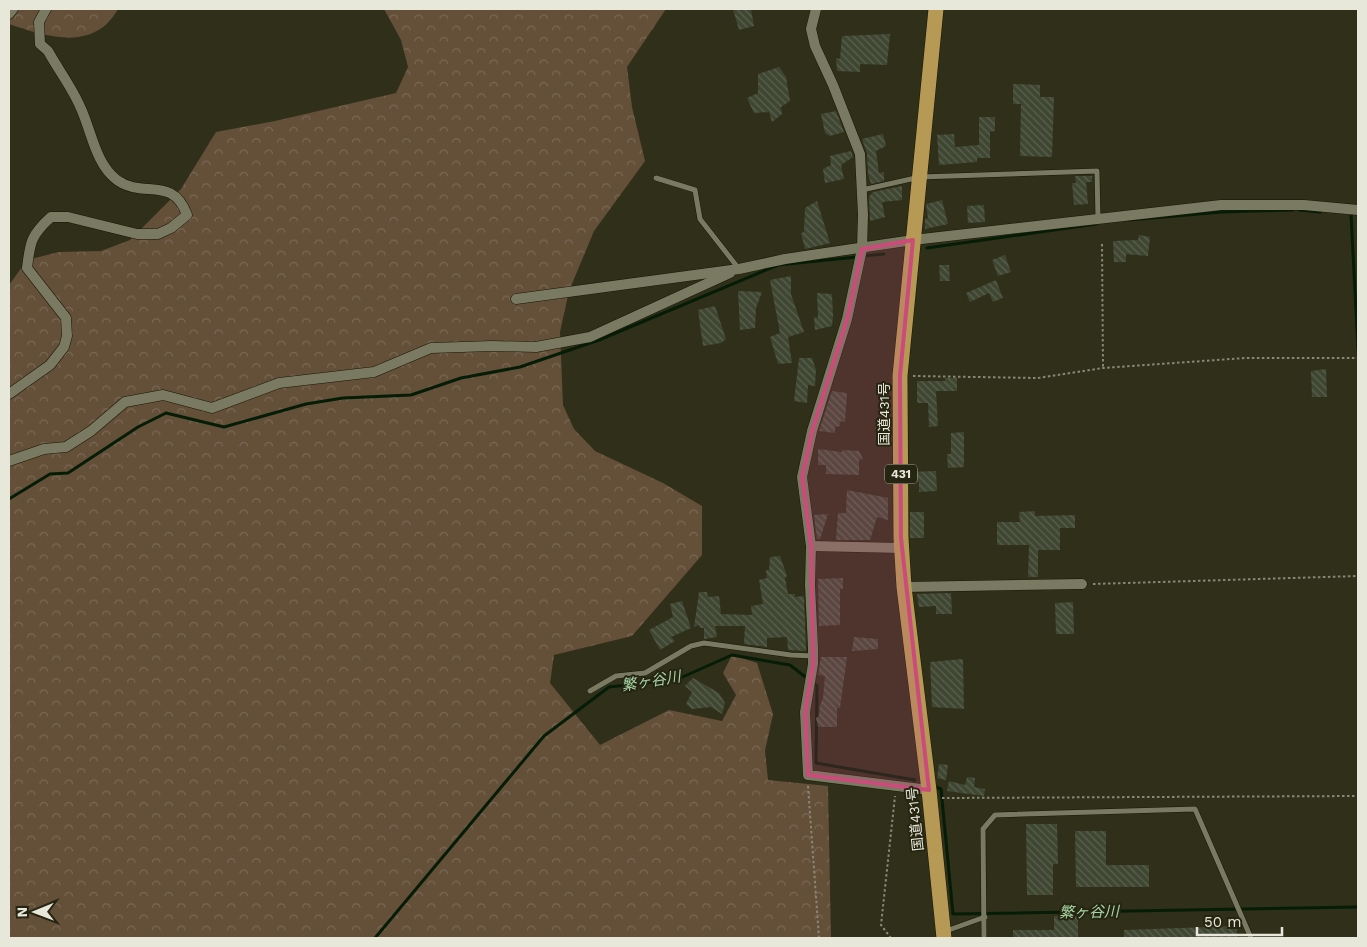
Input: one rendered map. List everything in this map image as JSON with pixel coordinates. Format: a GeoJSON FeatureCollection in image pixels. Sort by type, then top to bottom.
{"type":"FeatureCollection","features":[{"type":"Feature","properties":{"kind":"highway","name":"国道431号"},"geometry":{"type":"LineString","coordinates":[[936,9],[900,376],[904,587],[929,794],[943,935]]}},
{"type":"Feature","properties":{"kind":"street"},"geometry":{"type":"LineString","coordinates":[[9,14],[13,9]]}},
{"type":"Feature","properties":{"kind":"street"},"geometry":{"type":"LineString","coordinates":[[9,394],[50,364],[64,347],[67,336],[66,318],[27,268],[30,242],[42,226],[51,217],[68,217],[137,234],[158,234],[171,228],[187,215],[182,202],[168,191],[143,189],[118,181],[102,161],[82,110],[48,51],[40,44],[39,22],[46,9]]}},
{"type":"Feature","properties":{"kind":"street"},"geometry":{"type":"LineString","coordinates":[[816,9],[811,29],[815,46],[833,85],[860,154],[862,249],[847,319],[812,431],[802,477],[811,546],[813,656],[805,712],[808,775],[896,786],[929,794]]}},
{"type":"Feature","properties":{"kind":"street"},"geometry":{"type":"LineString","coordinates":[[516,299],[739,269],[785,259],[913,240],[1221,205],[1304,205],[1358,210]]}},
{"type":"Feature","properties":{"kind":"street"},"geometry":{"type":"LineString","coordinates":[[9,461],[44,449],[66,447],[91,431],[125,402],[163,395],[212,408],[279,383],[374,372],[431,348],[536,347],[590,337],[739,269]]}},
{"type":"Feature","properties":{"kind":"street"},"geometry":{"type":"LineString","coordinates":[[811,546],[902,548]]}},
{"type":"Feature","properties":{"kind":"street"},"geometry":{"type":"LineString","coordinates":[[904,587],[1082,584]]}},
{"type":"Feature","properties":{"kind":"lane"},"geometry":{"type":"LineString","coordinates":[[862,190],[920,177],[1097,171],[1098,219]]}},
{"type":"Feature","properties":{"kind":"lane"},"geometry":{"type":"LineString","coordinates":[[656,178],[694,190],[700,219],[739,269]]}},
{"type":"Feature","properties":{"kind":"lane"},"geometry":{"type":"LineString","coordinates":[[590,691],[616,676],[645,673],[691,646],[704,642],[791,655],[813,656]]}},
{"type":"Feature","properties":{"kind":"lane"},"geometry":{"type":"LineString","coordinates":[[984,938],[983,829],[995,815],[1195,809],[1251,938]]}},
{"type":"Feature","properties":{"kind":"lane"},"geometry":{"type":"LineString","coordinates":[[943,935],[985,917]]}},
{"type":"Feature","properties":{"kind":"path"},"geometry":{"type":"LineString","coordinates":[[1102,244],[1103,368]]}},
{"type":"Feature","properties":{"kind":"path"},"geometry":{"type":"LineString","coordinates":[[900,376],[1038,378],[1103,368],[1245,358],[1358,358]]}},
{"type":"Feature","properties":{"kind":"path"},"geometry":{"type":"LineString","coordinates":[[1082,584],[1358,576]]}},
{"type":"Feature","properties":{"kind":"path"},"geometry":{"type":"LineString","coordinates":[[808,775],[819,938]]}},
{"type":"Feature","properties":{"kind":"path"},"geometry":{"type":"LineString","coordinates":[[891,938],[881,925],[896,786]]}},
{"type":"Feature","properties":{"kind":"path"},"geometry":{"type":"LineString","coordinates":[[929,794],[1358,796]]}},
{"type":"Feature","properties":{"kind":"highlighted area"},"geometry":{"type":"Polygon","coordinates":[[[913,240],[900,376],[901,538],[929,790],[808,775],[805,712],[813,664],[811,546],[802,477],[812,431],[847,319],[862,249],[913,240]]]}},
{"type":"Feature","properties":{"kind":"green space"},"geometry":{"type":"Polygon","coordinates":[[[9,9],[118,9],[108,23],[96,31],[83,36],[69,38],[39,33],[9,24],[9,9]]]}},
{"type":"Feature","properties":{"kind":"green space"},"geometry":{"type":"Polygon","coordinates":[[[384,9],[666,9],[627,67],[632,107],[645,161],[594,231],[569,291],[560,332],[563,405],[574,429],[595,451],[663,483],[702,506],[702,555],[632,636],[554,655],[550,683],[600,745],[669,710],[722,721],[736,695],[723,673],[732,655],[757,663],[773,714],[765,751],[768,780],[828,786],[831,938],[9,938],[9,285],[27,260],[59,252],[101,251],[130,240],[181,189],[216,132],[275,121],[396,93],[408,67],[401,40],[384,9]]]}},
{"type":"Feature","properties":{"kind":"building"},"geometry":{"type":"Polygon","coordinates":[[[733,9],[751,9],[754,26],[739,30],[733,9]]]}},
{"type":"Feature","properties":{"kind":"building"},"geometry":{"type":"Polygon","coordinates":[[[890,34],[887,65],[860,64],[860,72],[837,71],[836,58],[840,59],[842,36],[890,34]]]}},
{"type":"Feature","properties":{"kind":"building"},"geometry":{"type":"Polygon","coordinates":[[[779,67],[786,77],[790,101],[781,107],[782,114],[772,122],[769,112],[754,113],[747,98],[758,93],[758,74],[779,67]]]}},
{"type":"Feature","properties":{"kind":"building"},"geometry":{"type":"Polygon","coordinates":[[[1013,84],[1040,85],[1040,97],[1054,97],[1052,157],[1020,156],[1021,104],[1013,104],[1013,84]]]}},
{"type":"Feature","properties":{"kind":"building"},"geometry":{"type":"Polygon","coordinates":[[[836,111],[844,132],[830,136],[825,133],[821,114],[836,111]]]}},
{"type":"Feature","properties":{"kind":"building"},"geometry":{"type":"Polygon","coordinates":[[[979,117],[995,117],[995,131],[990,132],[990,158],[977,158],[977,162],[939,165],[937,135],[954,134],[955,147],[979,145],[979,117]]]}},
{"type":"Feature","properties":{"kind":"building"},"geometry":{"type":"Polygon","coordinates":[[[883,134],[886,146],[876,151],[879,173],[884,172],[884,181],[871,184],[868,174],[867,153],[862,139],[883,134]]]}},
{"type":"Feature","properties":{"kind":"building"},"geometry":{"type":"Polygon","coordinates":[[[851,151],[853,157],[841,165],[844,179],[825,183],[823,169],[831,165],[830,156],[851,151]]]}},
{"type":"Feature","properties":{"kind":"building"},"geometry":{"type":"Polygon","coordinates":[[[1075,176],[1092,176],[1092,182],[1086,182],[1088,204],[1074,205],[1072,183],[1076,183],[1075,176]]]}},
{"type":"Feature","properties":{"kind":"building"},"geometry":{"type":"Polygon","coordinates":[[[902,186],[902,200],[882,202],[885,217],[870,221],[869,197],[873,192],[902,186]]]}},
{"type":"Feature","properties":{"kind":"building"},"geometry":{"type":"Polygon","coordinates":[[[942,200],[948,224],[925,229],[925,219],[928,218],[926,204],[942,200]]]}},
{"type":"Feature","properties":{"kind":"building"},"geometry":{"type":"Polygon","coordinates":[[[817,201],[830,243],[805,249],[801,233],[804,232],[805,208],[817,201]]]}},
{"type":"Feature","properties":{"kind":"building"},"geometry":{"type":"Polygon","coordinates":[[[984,205],[985,222],[968,223],[967,206],[984,205]]]}},
{"type":"Feature","properties":{"kind":"building"},"geometry":{"type":"Polygon","coordinates":[[[1139,235],[1150,237],[1148,256],[1126,254],[1126,262],[1114,262],[1113,241],[1138,240],[1139,235]]]}},
{"type":"Feature","properties":{"kind":"building"},"geometry":{"type":"Polygon","coordinates":[[[1005,255],[1011,272],[998,276],[992,260],[1005,255]]]}},
{"type":"Feature","properties":{"kind":"building"},"geometry":{"type":"Polygon","coordinates":[[[939,265],[949,265],[950,281],[940,281],[939,265]]]}},
{"type":"Feature","properties":{"kind":"building"},"geometry":{"type":"Polygon","coordinates":[[[791,276],[791,294],[804,332],[788,337],[792,363],[778,364],[770,337],[780,333],[770,280],[791,276]]]}},
{"type":"Feature","properties":{"kind":"building"},"geometry":{"type":"Polygon","coordinates":[[[996,280],[1003,298],[993,302],[989,293],[970,302],[966,293],[996,280]]]}},
{"type":"Feature","properties":{"kind":"building"},"geometry":{"type":"Polygon","coordinates":[[[738,291],[762,292],[756,308],[755,328],[740,330],[738,291]]]}},
{"type":"Feature","properties":{"kind":"building"},"geometry":{"type":"Polygon","coordinates":[[[817,293],[832,294],[833,316],[832,326],[815,330],[814,317],[818,318],[817,293]]]}},
{"type":"Feature","properties":{"kind":"building"},"geometry":{"type":"Polygon","coordinates":[[[715,306],[726,339],[721,343],[703,346],[698,310],[715,306]]]}},
{"type":"Feature","properties":{"kind":"building"},"geometry":{"type":"Polygon","coordinates":[[[799,358],[812,358],[816,370],[815,386],[808,385],[807,403],[794,401],[799,358]]]}},
{"type":"Feature","properties":{"kind":"building"},"geometry":{"type":"Polygon","coordinates":[[[1326,369],[1327,397],[1312,397],[1311,371],[1326,369]]]}},
{"type":"Feature","properties":{"kind":"building"},"geometry":{"type":"Polygon","coordinates":[[[945,378],[957,378],[957,391],[936,391],[938,426],[929,427],[928,403],[917,403],[917,381],[945,381],[945,378]]]}},
{"type":"Feature","properties":{"kind":"building"},"geometry":{"type":"Polygon","coordinates":[[[832,391],[847,393],[845,422],[840,421],[840,426],[835,427],[835,433],[819,431],[832,391]]]}},
{"type":"Feature","properties":{"kind":"building"},"geometry":{"type":"Polygon","coordinates":[[[964,432],[964,467],[948,468],[947,454],[951,454],[951,433],[964,432]]]}},
{"type":"Feature","properties":{"kind":"building"},"geometry":{"type":"Polygon","coordinates":[[[818,449],[842,452],[842,450],[859,451],[863,459],[859,460],[859,475],[826,474],[826,465],[818,465],[818,449]]]}},
{"type":"Feature","properties":{"kind":"building"},"geometry":{"type":"Polygon","coordinates":[[[936,471],[937,491],[919,492],[919,482],[910,482],[910,472],[936,471]]]}},
{"type":"Feature","properties":{"kind":"building"},"geometry":{"type":"Polygon","coordinates":[[[847,490],[888,498],[888,520],[877,517],[870,540],[836,540],[838,513],[846,513],[847,490]]]}},
{"type":"Feature","properties":{"kind":"building"},"geometry":{"type":"Polygon","coordinates":[[[1035,511],[1035,516],[1075,515],[1075,528],[1060,528],[1060,550],[1038,550],[1038,577],[1028,577],[1029,545],[997,545],[997,522],[1020,522],[1019,512],[1035,511]]]}},
{"type":"Feature","properties":{"kind":"building"},"geometry":{"type":"Polygon","coordinates":[[[910,512],[924,512],[924,538],[910,538],[910,512]]]}},
{"type":"Feature","properties":{"kind":"building"},"geometry":{"type":"Polygon","coordinates":[[[828,514],[820,539],[817,539],[814,515],[828,514]]]}},
{"type":"Feature","properties":{"kind":"building"},"geometry":{"type":"Polygon","coordinates":[[[780,556],[787,576],[785,578],[788,594],[795,594],[795,597],[804,596],[806,651],[788,650],[787,637],[767,638],[767,647],[744,644],[745,626],[715,626],[717,637],[704,639],[704,628],[700,628],[699,625],[694,627],[699,592],[707,592],[708,597],[719,596],[721,614],[752,615],[751,606],[763,604],[759,580],[767,578],[766,570],[769,570],[770,557],[780,556]]]}},
{"type":"Feature","properties":{"kind":"building"},"geometry":{"type":"Polygon","coordinates":[[[843,578],[843,589],[840,589],[840,625],[819,626],[818,579],[843,578]]]}},
{"type":"Feature","properties":{"kind":"building"},"geometry":{"type":"Polygon","coordinates":[[[951,593],[952,614],[936,614],[936,606],[919,607],[917,594],[951,593]]]}},
{"type":"Feature","properties":{"kind":"building"},"geometry":{"type":"Polygon","coordinates":[[[682,601],[691,628],[671,637],[675,641],[660,650],[649,630],[673,617],[670,604],[682,601]]]}},
{"type":"Feature","properties":{"kind":"building"},"geometry":{"type":"Polygon","coordinates":[[[1073,602],[1074,634],[1056,634],[1055,603],[1073,602]]]}},
{"type":"Feature","properties":{"kind":"building"},"geometry":{"type":"Polygon","coordinates":[[[854,637],[878,639],[878,649],[852,651],[854,637]]]}},
{"type":"Feature","properties":{"kind":"building"},"geometry":{"type":"Polygon","coordinates":[[[821,657],[847,657],[840,708],[837,708],[837,727],[818,727],[816,718],[819,716],[823,698],[825,676],[818,675],[821,657]]]}},
{"type":"Feature","properties":{"kind":"building"},"geometry":{"type":"Polygon","coordinates":[[[963,659],[964,709],[932,707],[930,662],[963,659]]]}},
{"type":"Feature","properties":{"kind":"building"},"geometry":{"type":"Polygon","coordinates":[[[693,678],[719,693],[725,703],[722,714],[711,707],[692,709],[686,704],[692,692],[685,686],[693,678]]]}},
{"type":"Feature","properties":{"kind":"building"},"geometry":{"type":"Polygon","coordinates":[[[939,764],[948,765],[946,780],[937,778],[939,764]]]}},
{"type":"Feature","properties":{"kind":"building"},"geometry":{"type":"Polygon","coordinates":[[[967,777],[975,778],[974,787],[985,789],[984,796],[947,791],[949,781],[965,785],[967,777]]]}},
{"type":"Feature","properties":{"kind":"building"},"geometry":{"type":"Polygon","coordinates":[[[1026,824],[1057,824],[1058,864],[1053,864],[1053,895],[1027,895],[1026,824]]]}},
{"type":"Feature","properties":{"kind":"building"},"geometry":{"type":"Polygon","coordinates":[[[1075,831],[1106,831],[1106,865],[1149,865],[1149,887],[1076,887],[1075,831]]]}},
{"type":"Feature","properties":{"kind":"building"},"geometry":{"type":"Polygon","coordinates":[[[1054,916],[1078,916],[1078,938],[1013,938],[1013,930],[1054,930],[1054,916]]]}},
{"type":"Feature","properties":{"kind":"building"},"geometry":{"type":"Polygon","coordinates":[[[1237,926],[1237,938],[1124,938],[1124,930],[1237,926]]]}},
{"type":"Feature","properties":{"kind":"waterway"},"geometry":{"type":"LineString","coordinates":[[1129,220],[1222,212],[1293,210]]}},
{"type":"Feature","properties":{"kind":"waterway"},"geometry":{"type":"LineString","coordinates":[[1299,210],[1320,212]]}},
{"type":"Feature","properties":{"kind":"waterway"},"geometry":{"type":"LineString","coordinates":[[1351,214],[1358,350]]}},
{"type":"Feature","properties":{"kind":"waterway"},"geometry":{"type":"LineString","coordinates":[[927,248],[1096,224]]}},
{"type":"Feature","properties":{"kind":"waterway"},"geometry":{"type":"LineString","coordinates":[[863,256],[884,254]]}},
{"type":"Feature","properties":{"kind":"waterway"},"geometry":{"type":"LineString","coordinates":[[9,499],[50,474],[68,473],[138,427],[166,413],[224,427],[306,404],[343,398],[411,395],[461,378],[520,367],[599,340],[778,265],[857,257]]}},
{"type":"Feature","properties":{"kind":"waterway","name":"繁ヶ谷川"},"geometry":{"type":"LineString","coordinates":[[375,938],[544,736],[609,687],[678,679],[732,655],[790,665],[808,679]]}},
{"type":"Feature","properties":{"kind":"waterway","name":"繁ヶ谷川"},"geometry":{"type":"LineString","coordinates":[[813,683],[817,686],[816,763],[915,780]]}},
{"type":"Feature","properties":{"kind":"waterway","name":"繁ヶ谷川"},"geometry":{"type":"LineString","coordinates":[[935,787],[941,789],[953,914],[1358,907]]}}]}
